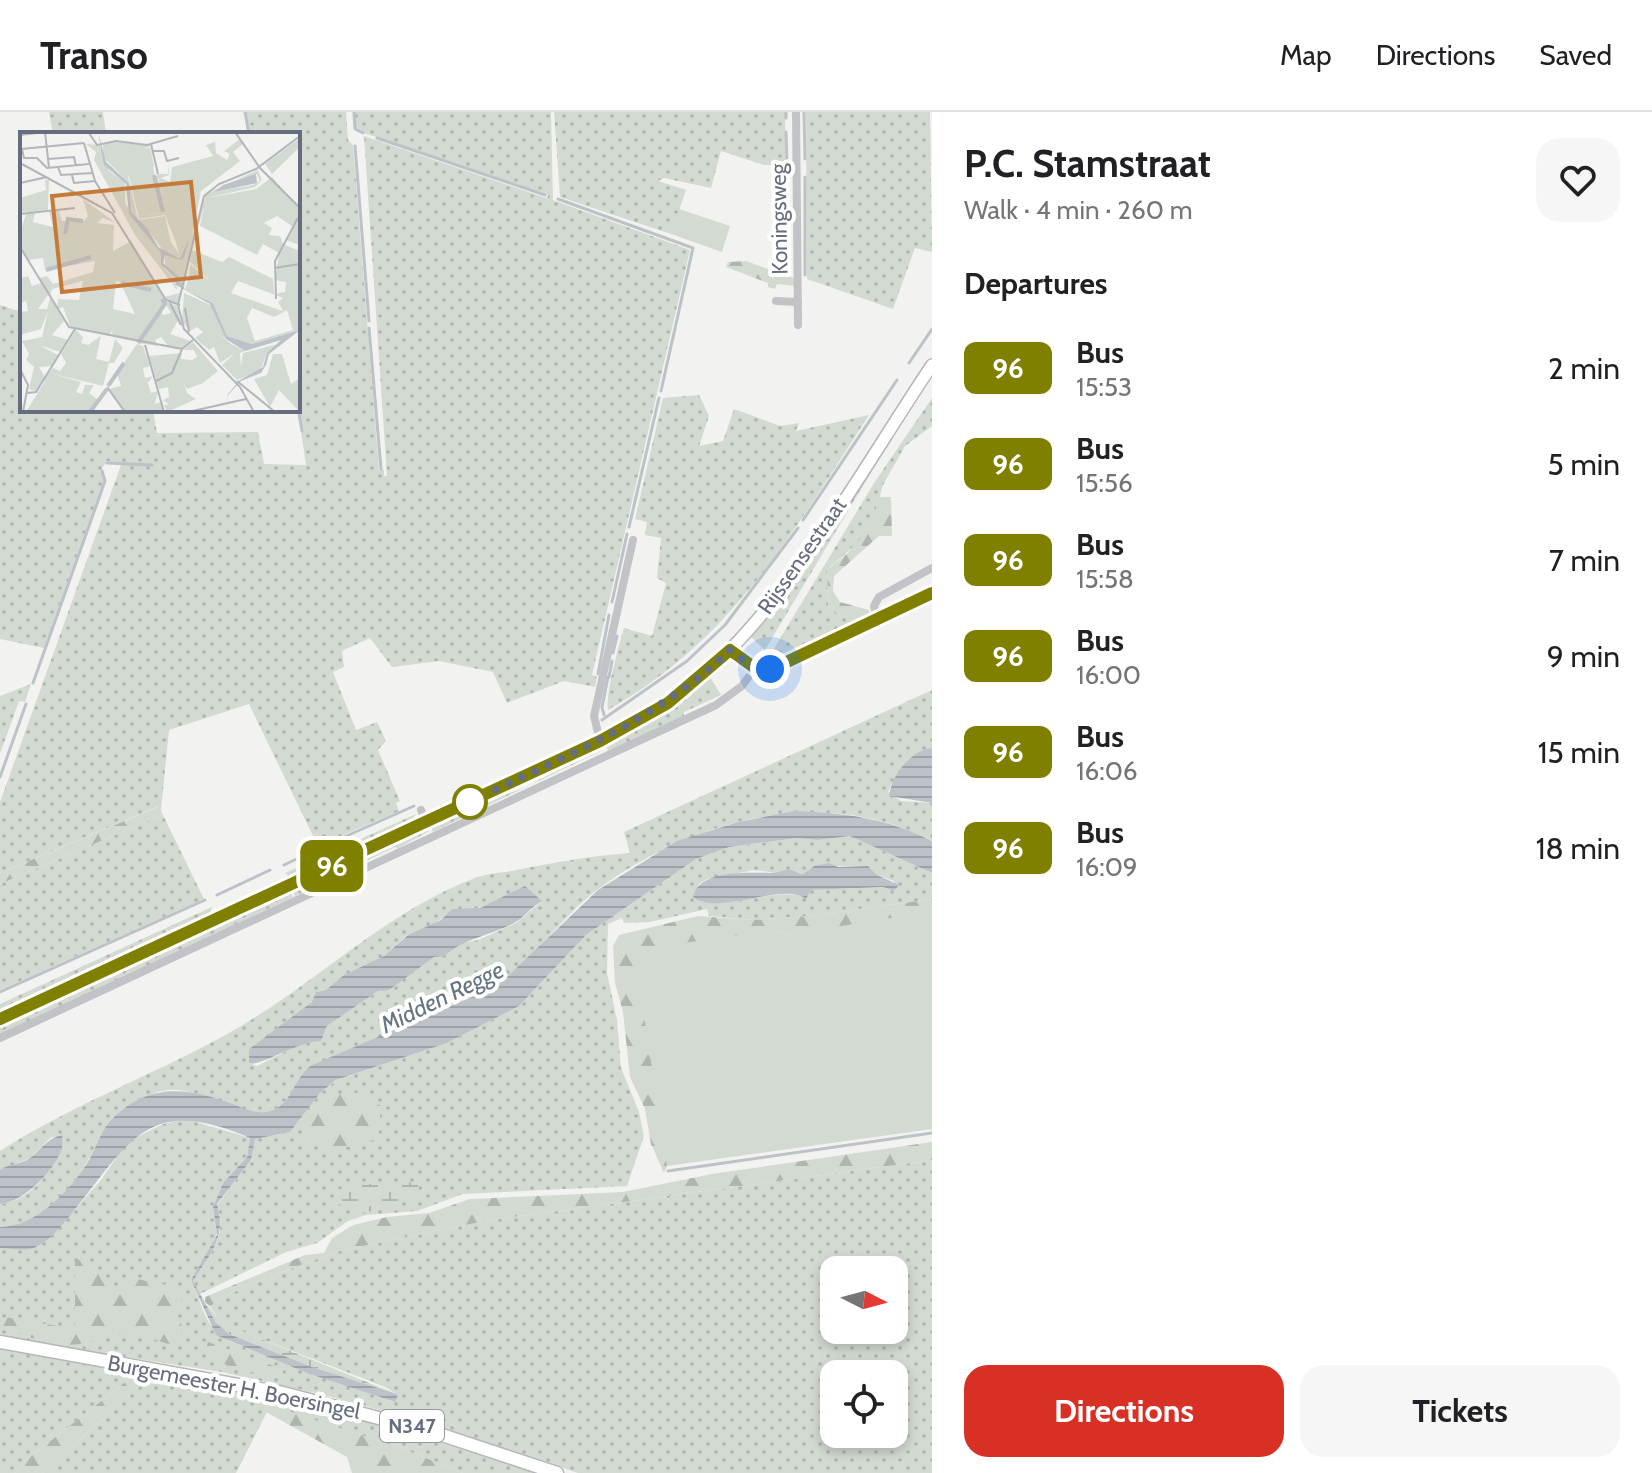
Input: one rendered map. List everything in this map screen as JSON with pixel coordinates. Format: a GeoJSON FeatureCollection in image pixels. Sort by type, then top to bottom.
{"type":"FeatureCollection","features":[{"type":"Feature","properties":{"kind":"main road","name":"Rijssensestraat"},"geometry":{"type":"LineString","coordinates":[[0,1019],[426,822],[488,786],[600,741],[668,703],[730,650],[783,586],[932,365]]}},
{"type":"Feature","properties":{"kind":"main road","name":"Burgemeester H. Boersingel"},"geometry":{"type":"LineString","coordinates":[[0,1342],[307,1399],[436,1433],[557,1473]]}},
{"type":"Feature","properties":{"kind":"street","name":"Koningsweg"},"geometry":{"type":"LineString","coordinates":[[796,112],[798,325]]}},
{"type":"Feature","properties":{"kind":"street"},"geometry":{"type":"LineString","coordinates":[[776,301],[798,302]]}},
{"type":"Feature","properties":{"kind":"street"},"geometry":{"type":"LineString","coordinates":[[600,741],[594,716],[633,540]]}},
{"type":"Feature","properties":{"kind":"street"},"geometry":{"type":"LineString","coordinates":[[877,619],[874,606],[879,597],[932,568]]}},
{"type":"Feature","properties":{"kind":"street"},"geometry":{"type":"LineString","coordinates":[[730,650],[755,668],[778,666],[932,593]]}},
{"type":"Feature","properties":{"kind":"street"},"geometry":{"type":"LineString","coordinates":[[0,1038],[716,705],[742,686],[755,668]]}},
{"type":"Feature","properties":{"kind":"street"},"geometry":{"type":"LineString","coordinates":[[421,810],[426,822]]}},
{"type":"Feature","properties":{"kind":"green space"},"geometry":{"type":"Polygon","coordinates":[[[49,112],[103,112],[106,132],[53,132],[49,112]]]}},
{"type":"Feature","properties":{"kind":"green space"},"geometry":{"type":"Polygon","coordinates":[[[246,112],[346,112],[348,140],[353,145],[379,470],[384,470],[384,476],[387,476],[364,136],[546,198],[549,195],[364,133],[356,128],[355,112],[551,112],[553,200],[690,250],[592,675],[597,677],[595,687],[564,681],[507,703],[493,672],[439,661],[392,667],[370,638],[342,651],[344,667],[333,672],[356,730],[377,722],[386,741],[378,750],[400,801],[396,803],[399,811],[318,846],[249,704],[169,730],[161,811],[204,899],[0,990],[0,884],[162,815],[159,806],[0,873],[0,802],[121,465],[107,461],[100,471],[104,480],[44,648],[0,639],[0,305],[20,311],[20,412],[153,412],[157,433],[258,432],[264,464],[306,465],[298,412],[300,132],[250,132],[246,112]]]}},
{"type":"Feature","properties":{"kind":"green space"},"geometry":{"type":"Polygon","coordinates":[[[554,112],[785,112],[786,165],[764,165],[721,151],[711,188],[664,178],[658,181],[686,190],[671,234],[560,197],[554,112]]]}},
{"type":"Feature","properties":{"kind":"green space"},"geometry":{"type":"Polygon","coordinates":[[[806,112],[930,112],[932,252],[915,248],[893,309],[807,279],[806,112]]]}},
{"type":"Feature","properties":{"kind":"green space"},"geometry":{"type":"Polygon","coordinates":[[[679,209],[730,226],[722,252],[671,234],[679,209]]]}},
{"type":"Feature","properties":{"kind":"green space"},"geometry":{"type":"Polygon","coordinates":[[[746,261],[796,279],[796,286],[777,284],[775,289],[768,287],[768,283],[726,267],[728,262],[746,261]]]}},
{"type":"Feature","properties":{"kind":"green space"},"geometry":{"type":"Polygon","coordinates":[[[699,395],[709,416],[699,446],[723,441],[734,409],[780,426],[799,423],[796,431],[869,415],[786,541],[726,616],[691,650],[608,710],[610,682],[624,628],[652,636],[666,583],[657,578],[661,538],[645,535],[647,522],[635,519],[663,398],[699,395]]]}},
{"type":"Feature","properties":{"kind":"green space"},"geometry":{"type":"Polygon","coordinates":[[[932,398],[932,426],[905,446],[883,485],[874,516],[862,539],[827,570],[828,605],[841,617],[850,614],[870,616],[784,661],[774,658],[772,652],[874,483],[932,398]]]}},
{"type":"Feature","properties":{"kind":"green space"},"geometry":{"type":"Polygon","coordinates":[[[872,464],[872,471],[765,650],[751,637],[783,597],[872,464]]]}},
{"type":"Feature","properties":{"kind":"green space"},"geometry":{"type":"Polygon","coordinates":[[[879,497],[891,497],[892,536],[879,536],[834,576],[833,591],[840,602],[869,610],[870,615],[841,617],[828,605],[827,570],[860,539],[879,497]]]}},
{"type":"Feature","properties":{"kind":"green space"},"geometry":{"type":"Polygon","coordinates":[[[710,677],[721,695],[609,751],[604,745],[660,714],[710,677]]]}},
{"type":"Feature","properties":{"kind":"green space"},"geometry":{"type":"Polygon","coordinates":[[[31,684],[25,702],[19,701],[0,754],[0,696],[31,684]]]}},
{"type":"Feature","properties":{"kind":"green space"},"geometry":{"type":"Polygon","coordinates":[[[932,690],[932,748],[918,753],[906,765],[888,792],[901,801],[932,803],[932,841],[890,824],[847,815],[803,813],[759,818],[716,828],[674,844],[634,865],[597,890],[522,964],[495,985],[430,1019],[312,1065],[306,1069],[285,1101],[273,1110],[260,1113],[246,1111],[201,1095],[170,1090],[155,1093],[133,1104],[109,1122],[81,1172],[63,1195],[27,1221],[0,1227],[0,1204],[21,1197],[41,1181],[56,1160],[63,1138],[61,1135],[50,1138],[30,1158],[0,1170],[0,1151],[54,1120],[253,1019],[377,931],[441,893],[485,875],[630,853],[624,832],[932,690]],[[506,898],[470,911],[457,909],[422,931],[407,935],[384,956],[326,990],[316,992],[313,1002],[249,1049],[249,1063],[257,1066],[306,1041],[321,1041],[327,1026],[378,991],[389,989],[434,957],[444,956],[457,944],[478,940],[516,923],[541,902],[506,898]]]}},
{"type":"Feature","properties":{"kind":"green space"},"geometry":{"type":"Polygon","coordinates":[[[601,745],[603,750],[531,785],[601,745]]]}},
{"type":"Feature","properties":{"kind":"green space"},"geometry":{"type":"Polygon","coordinates":[[[525,788],[433,832],[430,826],[478,803],[525,788]]]}},
{"type":"Feature","properties":{"kind":"green space"},"geometry":{"type":"Polygon","coordinates":[[[160,806],[162,815],[0,884],[0,873],[160,806]]]}},
{"type":"Feature","properties":{"kind":"green space"},"geometry":{"type":"Polygon","coordinates":[[[416,814],[407,826],[293,879],[285,873],[416,814]]]}},
{"type":"Feature","properties":{"kind":"green space"},"geometry":{"type":"Polygon","coordinates":[[[427,827],[429,831],[397,849],[395,847],[295,896],[292,890],[427,827]]]}},
{"type":"Feature","properties":{"kind":"green space"},"geometry":{"type":"Polygon","coordinates":[[[850,836],[932,873],[932,899],[808,916],[752,920],[709,916],[707,909],[650,922],[624,923],[622,918],[608,924],[607,973],[617,1020],[621,1068],[639,1112],[644,1136],[627,1186],[463,1194],[417,1211],[366,1215],[348,1221],[317,1243],[286,1252],[200,1294],[193,1281],[219,1236],[217,1205],[251,1160],[255,1139],[290,1132],[320,1093],[337,1080],[447,1043],[519,1006],[586,935],[696,859],[729,847],[797,838],[817,840],[850,836]],[[814,866],[803,874],[792,870],[776,873],[754,870],[707,879],[699,884],[693,897],[703,902],[717,903],[781,894],[805,898],[810,890],[884,887],[894,891],[894,881],[877,875],[868,866],[814,866]]]}},
{"type":"Feature","properties":{"kind":"green space"},"geometry":{"type":"Polygon","coordinates":[[[290,891],[293,897],[0,1035],[0,1025],[290,891]]]}},
{"type":"Feature","properties":{"kind":"green space"},"geometry":{"type":"Polygon","coordinates":[[[932,899],[932,916],[789,935],[775,930],[664,1173],[651,1144],[645,1109],[630,1077],[623,1012],[615,983],[613,946],[619,935],[698,916],[752,920],[808,916],[932,899]]]}},
{"type":"Feature","properties":{"kind":"green space"},"geometry":{"type":"Polygon","coordinates":[[[212,907],[209,918],[0,1014],[0,1004],[212,907]]]}},
{"type":"Feature","properties":{"kind":"green space"},"geometry":{"type":"Polygon","coordinates":[[[913,914],[932,916],[932,1129],[667,1166],[634,950],[775,930],[789,935],[913,914]]]}},
{"type":"Feature","properties":{"kind":"green space"},"geometry":{"type":"Polygon","coordinates":[[[358,1093],[381,1106],[378,1139],[331,1151],[305,1142],[305,1120],[317,1104],[336,1095],[358,1093]]]}},
{"type":"Feature","properties":{"kind":"green space"},"geometry":{"type":"Polygon","coordinates":[[[186,1119],[250,1138],[247,1157],[223,1183],[213,1207],[217,1235],[191,1280],[211,1325],[236,1344],[393,1402],[398,1395],[385,1387],[221,1323],[210,1306],[247,1285],[339,1251],[485,1221],[932,1160],[932,1473],[578,1473],[424,1422],[320,1394],[222,1372],[35,1343],[0,1334],[0,1248],[37,1247],[53,1234],[101,1180],[127,1142],[163,1124],[186,1119]]]}},
{"type":"Feature","properties":{"kind":"green space"},"geometry":{"type":"Polygon","coordinates":[[[932,1142],[932,1160],[485,1221],[339,1251],[247,1285],[210,1306],[205,1302],[205,1297],[305,1255],[324,1253],[332,1238],[353,1225],[387,1217],[429,1213],[470,1199],[623,1192],[712,1174],[932,1142]]]}},
{"type":"Feature","properties":{"kind":"green space"},"geometry":{"type":"Polygon","coordinates":[[[418,1182],[419,1197],[365,1213],[335,1203],[334,1192],[350,1185],[418,1182]]]}},
{"type":"Feature","properties":{"kind":"green space"},"geometry":{"type":"Polygon","coordinates":[[[75,1259],[87,1262],[120,1294],[127,1274],[141,1280],[183,1288],[181,1305],[174,1312],[181,1320],[182,1340],[178,1345],[129,1334],[79,1344],[59,1344],[27,1336],[0,1323],[5,1317],[75,1329],[75,1259]]]}},
{"type":"Feature","properties":{"kind":"green space"},"geometry":{"type":"Polygon","coordinates":[[[205,1302],[222,1323],[394,1393],[312,1367],[229,1334],[216,1324],[205,1302]]]}},
{"type":"Feature","properties":{"kind":"green space"},"geometry":{"type":"Polygon","coordinates":[[[208,1342],[282,1369],[283,1373],[255,1373],[219,1362],[205,1352],[208,1342]]]}},
{"type":"Feature","properties":{"kind":"green space"},"geometry":{"type":"Polygon","coordinates":[[[0,1348],[138,1372],[25,1461],[15,1473],[0,1473],[0,1348]]]}},
{"type":"Feature","properties":{"kind":"green space"},"geometry":{"type":"Polygon","coordinates":[[[138,1372],[154,1374],[42,1473],[15,1473],[25,1461],[138,1372]]]}},
{"type":"Feature","properties":{"kind":"green space"},"geometry":{"type":"Polygon","coordinates":[[[154,1374],[348,1417],[539,1473],[463,1473],[401,1448],[270,1406],[236,1473],[42,1473],[154,1374]]]}},
{"type":"Feature","properties":{"kind":"green space"},"geometry":{"type":"Polygon","coordinates":[[[270,1405],[401,1448],[463,1473],[352,1473],[347,1457],[266,1412],[270,1405]]]}},
{"type":"Feature","properties":{"kind":"shaded area"},"geometry":{"type":"Polygon","coordinates":[[[932,748],[932,803],[889,796],[903,765],[917,754],[932,748]]]}},
{"type":"Feature","properties":{"kind":"shaded area"},"geometry":{"type":"Polygon","coordinates":[[[795,811],[865,818],[915,833],[932,841],[932,873],[850,836],[817,840],[797,838],[729,847],[696,859],[586,935],[519,1006],[447,1043],[336,1080],[320,1093],[290,1132],[255,1139],[251,1160],[217,1204],[220,1216],[218,1236],[211,1254],[193,1281],[216,1323],[229,1334],[312,1367],[394,1393],[398,1395],[395,1402],[307,1373],[216,1335],[191,1280],[217,1235],[213,1207],[223,1183],[247,1157],[250,1138],[215,1125],[187,1121],[164,1123],[144,1132],[127,1146],[47,1240],[28,1249],[0,1248],[0,1227],[27,1221],[51,1205],[73,1183],[109,1122],[128,1106],[158,1093],[173,1091],[205,1095],[255,1112],[273,1110],[285,1101],[306,1069],[312,1065],[484,992],[510,974],[598,890],[677,841],[738,822],[795,811]]]}},
{"type":"Feature","properties":{"kind":"shaded area"},"geometry":{"type":"Polygon","coordinates":[[[829,863],[838,867],[868,866],[877,875],[899,885],[894,891],[883,887],[811,890],[806,899],[782,894],[718,903],[693,897],[705,881],[727,874],[792,870],[803,874],[814,866],[829,863]]]}},
{"type":"Feature","properties":{"kind":"shaded area"},"geometry":{"type":"Polygon","coordinates":[[[525,886],[542,901],[516,922],[468,941],[444,956],[434,957],[389,990],[378,991],[327,1026],[321,1041],[249,1063],[249,1049],[312,1002],[316,992],[326,990],[344,975],[384,956],[408,935],[441,920],[452,909],[480,908],[525,886]]]}},
{"type":"Feature","properties":{"kind":"shaded area"},"geometry":{"type":"Polygon","coordinates":[[[62,1135],[62,1145],[52,1168],[32,1189],[10,1202],[0,1204],[0,1170],[26,1160],[48,1141],[62,1135]]]}},
{"type":"Feature","properties":{"kind":"waterway"},"geometry":{"type":"LineString","coordinates":[[245,112],[249,132]]}},
{"type":"Feature","properties":{"kind":"waterway"},"geometry":{"type":"LineString","coordinates":[[354,112],[355,129],[363,133]]}},
{"type":"Feature","properties":{"kind":"waterway"},"geometry":{"type":"LineString","coordinates":[[786,112],[786,118]]}},
{"type":"Feature","properties":{"kind":"waterway"},"geometry":{"type":"LineString","coordinates":[[804,112],[805,159]]}},
{"type":"Feature","properties":{"kind":"waterway"},"geometry":{"type":"LineString","coordinates":[[786,132],[787,164]]}},
{"type":"Feature","properties":{"kind":"waterway"},"geometry":{"type":"LineString","coordinates":[[377,138],[545,195]]}},
{"type":"Feature","properties":{"kind":"waterway"},"geometry":{"type":"LineString","coordinates":[[355,146],[369,321]]}},
{"type":"Feature","properties":{"kind":"waterway"},"geometry":{"type":"LineString","coordinates":[[805,177],[805,275]]}},
{"type":"Feature","properties":{"kind":"waterway"},"geometry":{"type":"LineString","coordinates":[[558,199],[693,248],[661,391]]}},
{"type":"Feature","properties":{"kind":"waterway"},"geometry":{"type":"LineString","coordinates":[[369,328],[381,469]]}},
{"type":"Feature","properties":{"kind":"waterway"},"geometry":{"type":"LineString","coordinates":[[909,363],[932,329]]}},
{"type":"Feature","properties":{"kind":"waterway"},"geometry":{"type":"LineString","coordinates":[[803,520],[897,380]]}},
{"type":"Feature","properties":{"kind":"waterway"},"geometry":{"type":"LineString","coordinates":[[629,527],[659,398]]}},
{"type":"Feature","properties":{"kind":"waterway"},"geometry":{"type":"LineString","coordinates":[[299,412],[302,431]]}},
{"type":"Feature","properties":{"kind":"waterway"},"geometry":{"type":"LineString","coordinates":[[107,463],[152,465]]}},
{"type":"Feature","properties":{"kind":"waterway"},"geometry":{"type":"LineString","coordinates":[[33,683],[105,481],[102,471]]}},
{"type":"Feature","properties":{"kind":"waterway"},"geometry":{"type":"LineString","coordinates":[[602,720],[687,661],[725,625],[798,528]]}},
{"type":"Feature","properties":{"kind":"waterway"},"geometry":{"type":"LineString","coordinates":[[612,602],[627,534]]}},
{"type":"Feature","properties":{"kind":"waterway"},"geometry":{"type":"LineString","coordinates":[[598,674],[609,615]]}},
{"type":"Feature","properties":{"kind":"waterway"},"geometry":{"type":"LineString","coordinates":[[613,653],[617,636]]}},
{"type":"Feature","properties":{"kind":"waterway"},"geometry":{"type":"LineString","coordinates":[[609,677],[612,661]]}},
{"type":"Feature","properties":{"kind":"waterway"},"geometry":{"type":"LineString","coordinates":[[604,715],[602,707],[608,677]]}},
{"type":"Feature","properties":{"kind":"waterway"},"geometry":{"type":"LineString","coordinates":[[0,777],[26,704]]}},
{"type":"Feature","properties":{"kind":"waterway"},"geometry":{"type":"LineString","coordinates":[[317,849],[414,806]]}},
{"type":"Feature","properties":{"kind":"waterway"},"geometry":{"type":"LineString","coordinates":[[284,865],[311,852]]}},
{"type":"Feature","properties":{"kind":"waterway"},"geometry":{"type":"LineString","coordinates":[[217,895],[270,870]]}},
{"type":"Feature","properties":{"kind":"waterway"},"geometry":{"type":"LineString","coordinates":[[0,992],[205,900]]}},
{"type":"Feature","properties":{"kind":"waterway"},"geometry":{"type":"LineString","coordinates":[[668,1171],[932,1133]]}},
{"type":"Feature","properties":{"kind":"bus line","name":"96"},"geometry":{"type":"LineString","coordinates":[[0,1019],[600,741],[668,703],[708,672],[730,650],[747,665],[774,668],[932,593]]}},
{"type":"Feature","properties":{"kind":"route"},"geometry":{"type":"LineString","coordinates":[[470,802],[643,719],[692,685],[730,650],[751,667],[770,669]]}},
{"type":"Feature","properties":{"kind":"water label","name":"Midden Regge"},"geometry":{"type":"Point","coordinates":[442,997]}}]}
